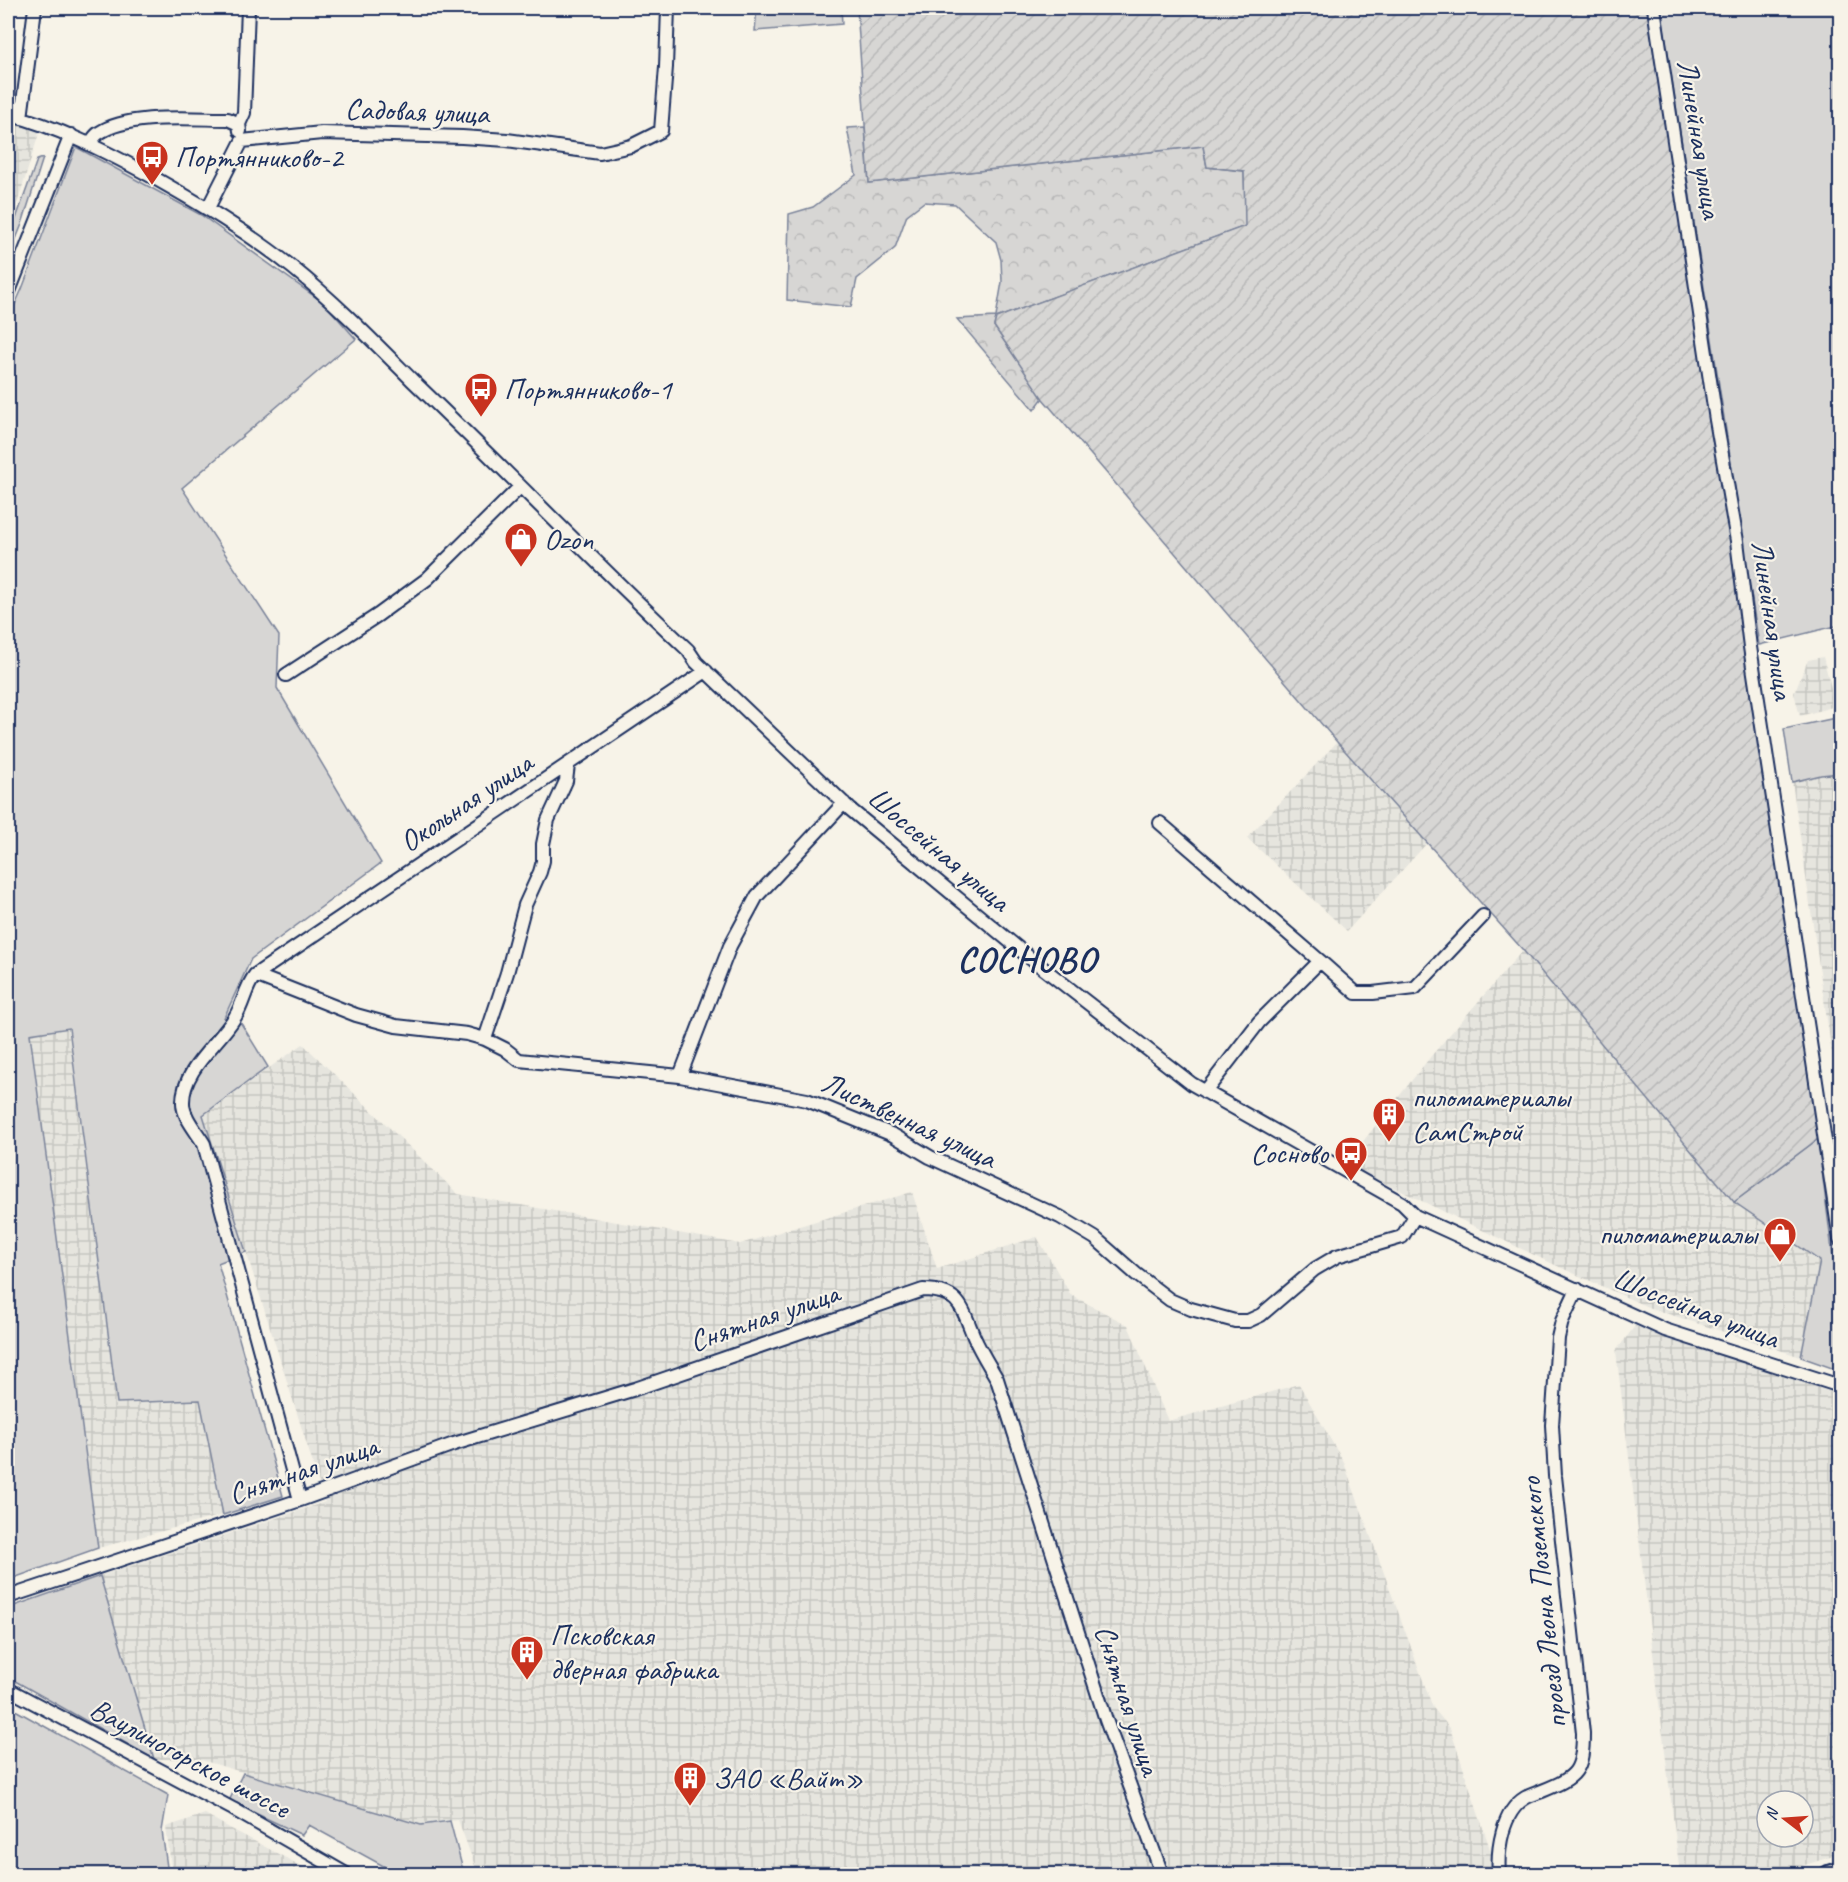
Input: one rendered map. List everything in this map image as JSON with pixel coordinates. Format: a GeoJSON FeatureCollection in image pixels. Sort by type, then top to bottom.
{"type":"FeatureCollection","features":[{"type":"Feature","properties":{"kind":"main road"},"geometry":{"type":"LineString","coordinates":[[1828,1875],[1840,1870]]}},
{"type":"Feature","properties":{"kind":"street"},"geometry":{"type":"LineString","coordinates":[[21,118],[35,8]]}},
{"type":"Feature","properties":{"kind":"street"},"geometry":{"type":"LineString","coordinates":[[208,208],[242,141],[239,124],[244,113],[248,8]]}},
{"type":"Feature","properties":{"kind":"street","name":"Садовая улица"},"geometry":{"type":"LineString","coordinates":[[242,141],[322,134],[507,140],[600,153],[631,146],[661,131],[668,8]]}},
{"type":"Feature","properties":{"kind":"street","name":"Линейная улица"},"geometry":{"type":"LineString","coordinates":[[1654,8],[1716,420],[1737,541],[1752,658],[1840,1240]]}},
{"type":"Feature","properties":{"kind":"street","name":"Шоссейная улица"},"geometry":{"type":"LineString","coordinates":[[8,114],[90,143],[208,208],[293,268],[358,327],[609,576],[687,650],[696,662],[844,803],[1030,958],[1183,1077],[1205,1092],[1402,1203],[1415,1216],[1665,1330],[1840,1386]]}},
{"type":"Feature","properties":{"kind":"street"},"geometry":{"type":"LineString","coordinates":[[90,143],[98,133],[118,124],[150,119],[228,119],[239,124]]}},
{"type":"Feature","properties":{"kind":"street"},"geometry":{"type":"LineString","coordinates":[[8,294],[71,135]]}},
{"type":"Feature","properties":{"kind":"street"},"geometry":{"type":"LineString","coordinates":[[286,675],[378,615],[427,579],[520,487]]}},
{"type":"Feature","properties":{"kind":"street","name":"Окольная улица"},"geometry":{"type":"LineString","coordinates":[[255,975],[706,671]]}},
{"type":"Feature","properties":{"kind":"street"},"geometry":{"type":"LineString","coordinates":[[485,1039],[507,973],[525,905],[540,872],[548,820],[566,781],[568,765]]}},
{"type":"Feature","properties":{"kind":"street"},"geometry":{"type":"LineString","coordinates":[[680,1076],[730,946],[757,896],[844,803]]}},
{"type":"Feature","properties":{"kind":"street"},"geometry":{"type":"LineString","coordinates":[[1160,823],[1356,993],[1415,988],[1483,916]]}},
{"type":"Feature","properties":{"kind":"street"},"geometry":{"type":"LineString","coordinates":[[1205,1092],[1259,1022],[1320,960]]}},
{"type":"Feature","properties":{"kind":"street"},"geometry":{"type":"LineString","coordinates":[[255,975],[246,987],[236,1016],[189,1079],[183,1104],[204,1144],[300,1500]]}},
{"type":"Feature","properties":{"kind":"street","name":"Лиственная улица"},"geometry":{"type":"LineString","coordinates":[[255,975],[356,1016],[396,1026],[467,1034],[485,1039],[505,1048],[519,1060],[680,1076],[807,1100],[893,1135],[930,1157],[1060,1217],[1095,1238],[1170,1300],[1235,1322],[1248,1321],[1261,1315],[1315,1269],[1337,1256],[1402,1237],[1415,1216]]}},
{"type":"Feature","properties":{"kind":"street","name":"проезд Леона Поземского"},"geometry":{"type":"LineString","coordinates":[[1499,1875],[1500,1844],[1515,1807],[1525,1798],[1563,1783],[1578,1769],[1583,1754],[1583,1733],[1551,1425],[1557,1338],[1577,1289]]}},
{"type":"Feature","properties":{"kind":"street","name":"Снятная улица"},"geometry":{"type":"LineString","coordinates":[[8,1597],[300,1500],[453,1444],[635,1389],[923,1290],[941,1292],[962,1306],[975,1339],[997,1379],[1106,1720],[1162,1875]]}},
{"type":"Feature","properties":{"kind":"street","name":"Ваулиногорское шоссе"},"geometry":{"type":"LineString","coordinates":[[8,1689],[234,1809],[346,1875]]}},
{"type":"Feature","properties":{"kind":"shaded area"},"geometry":{"type":"Polygon","coordinates":[[[8,123],[40,130],[8,233],[8,123]]]}},
{"type":"Feature","properties":{"kind":"shaded area"},"geometry":{"type":"Polygon","coordinates":[[[1823,657],[1836,706],[1800,716],[1794,693],[1808,660],[1823,657]]]}},
{"type":"Feature","properties":{"kind":"shaded area"},"geometry":{"type":"Polygon","coordinates":[[[1337,742],[1428,842],[1347,931],[1247,838],[1337,742]]]}},
{"type":"Feature","properties":{"kind":"shaded area"},"geometry":{"type":"Polygon","coordinates":[[[1840,773],[1840,1108],[1792,782],[1840,773]]]}},
{"type":"Feature","properties":{"kind":"shaded area"},"geometry":{"type":"Polygon","coordinates":[[[1523,950],[1734,1202],[1820,1261],[1801,1357],[1650,1308],[1345,1164],[1432,1055],[1523,950]]]}},
{"type":"Feature","properties":{"kind":"shaded area"},"geometry":{"type":"Polygon","coordinates":[[[68,1028],[117,1403],[200,1399],[223,1515],[98,1548],[29,1034],[68,1028]]]}},
{"type":"Feature","properties":{"kind":"shaded area"},"geometry":{"type":"Polygon","coordinates":[[[303,1044],[458,1194],[740,1244],[912,1192],[937,1269],[1037,1237],[1071,1295],[1128,1325],[1168,1421],[1299,1384],[1344,1463],[1433,1708],[1450,1728],[1491,1852],[1494,1874],[478,1874],[458,1820],[421,1825],[198,1759],[154,1759],[100,1576],[325,1502],[203,1115],[303,1044]]]}},
{"type":"Feature","properties":{"kind":"shaded area"},"geometry":{"type":"Polygon","coordinates":[[[1635,1326],[1840,1395],[1840,1854],[1776,1874],[1680,1874],[1616,1351],[1635,1326]]]}},
{"type":"Feature","properties":{"kind":"shaded area"},"geometry":{"type":"Polygon","coordinates":[[[205,1814],[316,1874],[172,1874],[166,1827],[205,1814]]]}},
{"type":"Feature","properties":{"kind":"green space"},"geometry":{"type":"Polygon","coordinates":[[[757,8],[841,8],[842,24],[755,31],[757,8]]]}},
{"type":"Feature","properties":{"kind":"green space"},"geometry":{"type":"Polygon","coordinates":[[[857,8],[1652,8],[1818,1139],[1734,1202],[1523,950],[1337,742],[1043,399],[994,326],[996,318],[1245,226],[1244,171],[1207,167],[1203,146],[869,183],[857,8]]]}},
{"type":"Feature","properties":{"kind":"green space"},"geometry":{"type":"Polygon","coordinates":[[[1661,8],[1840,8],[1840,625],[1759,645],[1661,8]]]}},
{"type":"Feature","properties":{"kind":"green space"},"geometry":{"type":"Polygon","coordinates":[[[865,127],[869,183],[1203,146],[1207,167],[1244,171],[1246,226],[996,318],[994,326],[1043,398],[1034,410],[957,319],[996,317],[1002,282],[1001,260],[996,242],[955,204],[924,202],[907,215],[895,248],[857,279],[851,307],[787,300],[789,214],[813,207],[856,175],[847,128],[865,127]]]}},
{"type":"Feature","properties":{"kind":"green space"},"geometry":{"type":"Polygon","coordinates":[[[76,147],[201,215],[325,304],[356,339],[182,488],[279,636],[277,688],[381,863],[251,959],[224,1018],[239,1020],[268,1067],[203,1115],[246,1252],[218,1263],[283,1496],[223,1515],[200,1400],[117,1403],[69,1028],[30,1034],[98,1548],[8,1580],[8,320],[76,147]]]}},
{"type":"Feature","properties":{"kind":"green space"},"geometry":{"type":"Polygon","coordinates":[[[43,158],[8,259],[8,241],[37,160],[43,158]]]}},
{"type":"Feature","properties":{"kind":"green space"},"geometry":{"type":"Polygon","coordinates":[[[1840,717],[1840,773],[1792,782],[1784,729],[1840,717]]]}},
{"type":"Feature","properties":{"kind":"green space"},"geometry":{"type":"Polygon","coordinates":[[[1818,1139],[1840,1314],[1840,1367],[1832,1368],[1801,1357],[1820,1261],[1734,1202],[1818,1139]]]}},
{"type":"Feature","properties":{"kind":"green space"},"geometry":{"type":"Polygon","coordinates":[[[100,1576],[154,1759],[8,1677],[8,1608],[100,1576]]]}},
{"type":"Feature","properties":{"kind":"green space"},"geometry":{"type":"Polygon","coordinates":[[[8,1706],[168,1795],[162,1831],[168,1874],[8,1874],[8,1706]]]}},
{"type":"Feature","properties":{"kind":"green space"},"geometry":{"type":"Polygon","coordinates":[[[243,1773],[421,1825],[450,1821],[464,1874],[398,1874],[309,1825],[302,1835],[229,1801],[243,1773]]]}},
{"type":"Feature","properties":{"kind":"place","name":"Портянниково-2"},"geometry":{"type":"Point","coordinates":[152,186]}},
{"type":"Feature","properties":{"kind":"place","name":"Портянниково-1"},"geometry":{"type":"Point","coordinates":[481,418]}},
{"type":"Feature","properties":{"kind":"place","name":"Ozon"},"geometry":{"type":"Point","coordinates":[521,568]}},
{"type":"Feature","properties":{"kind":"place","name":"пиломатериалы СамСтрой"},"geometry":{"type":"Point","coordinates":[1389,1143]}},
{"type":"Feature","properties":{"kind":"place","name":"Сосново"},"geometry":{"type":"Point","coordinates":[1351,1182]}},
{"type":"Feature","properties":{"kind":"place","name":"пиломатериалы"},"geometry":{"type":"Point","coordinates":[1780,1263]}},
{"type":"Feature","properties":{"kind":"place","name":"Псковская дверная фабрика"},"geometry":{"type":"Point","coordinates":[527,1681]}},
{"type":"Feature","properties":{"kind":"place","name":"ЗАО «Вайт»"},"geometry":{"type":"Point","coordinates":[690,1807]}},
{"type":"Feature","properties":{"kind":"district","name":"СОСНОВО"},"geometry":{"type":"Point","coordinates":[1027,959]}}]}
